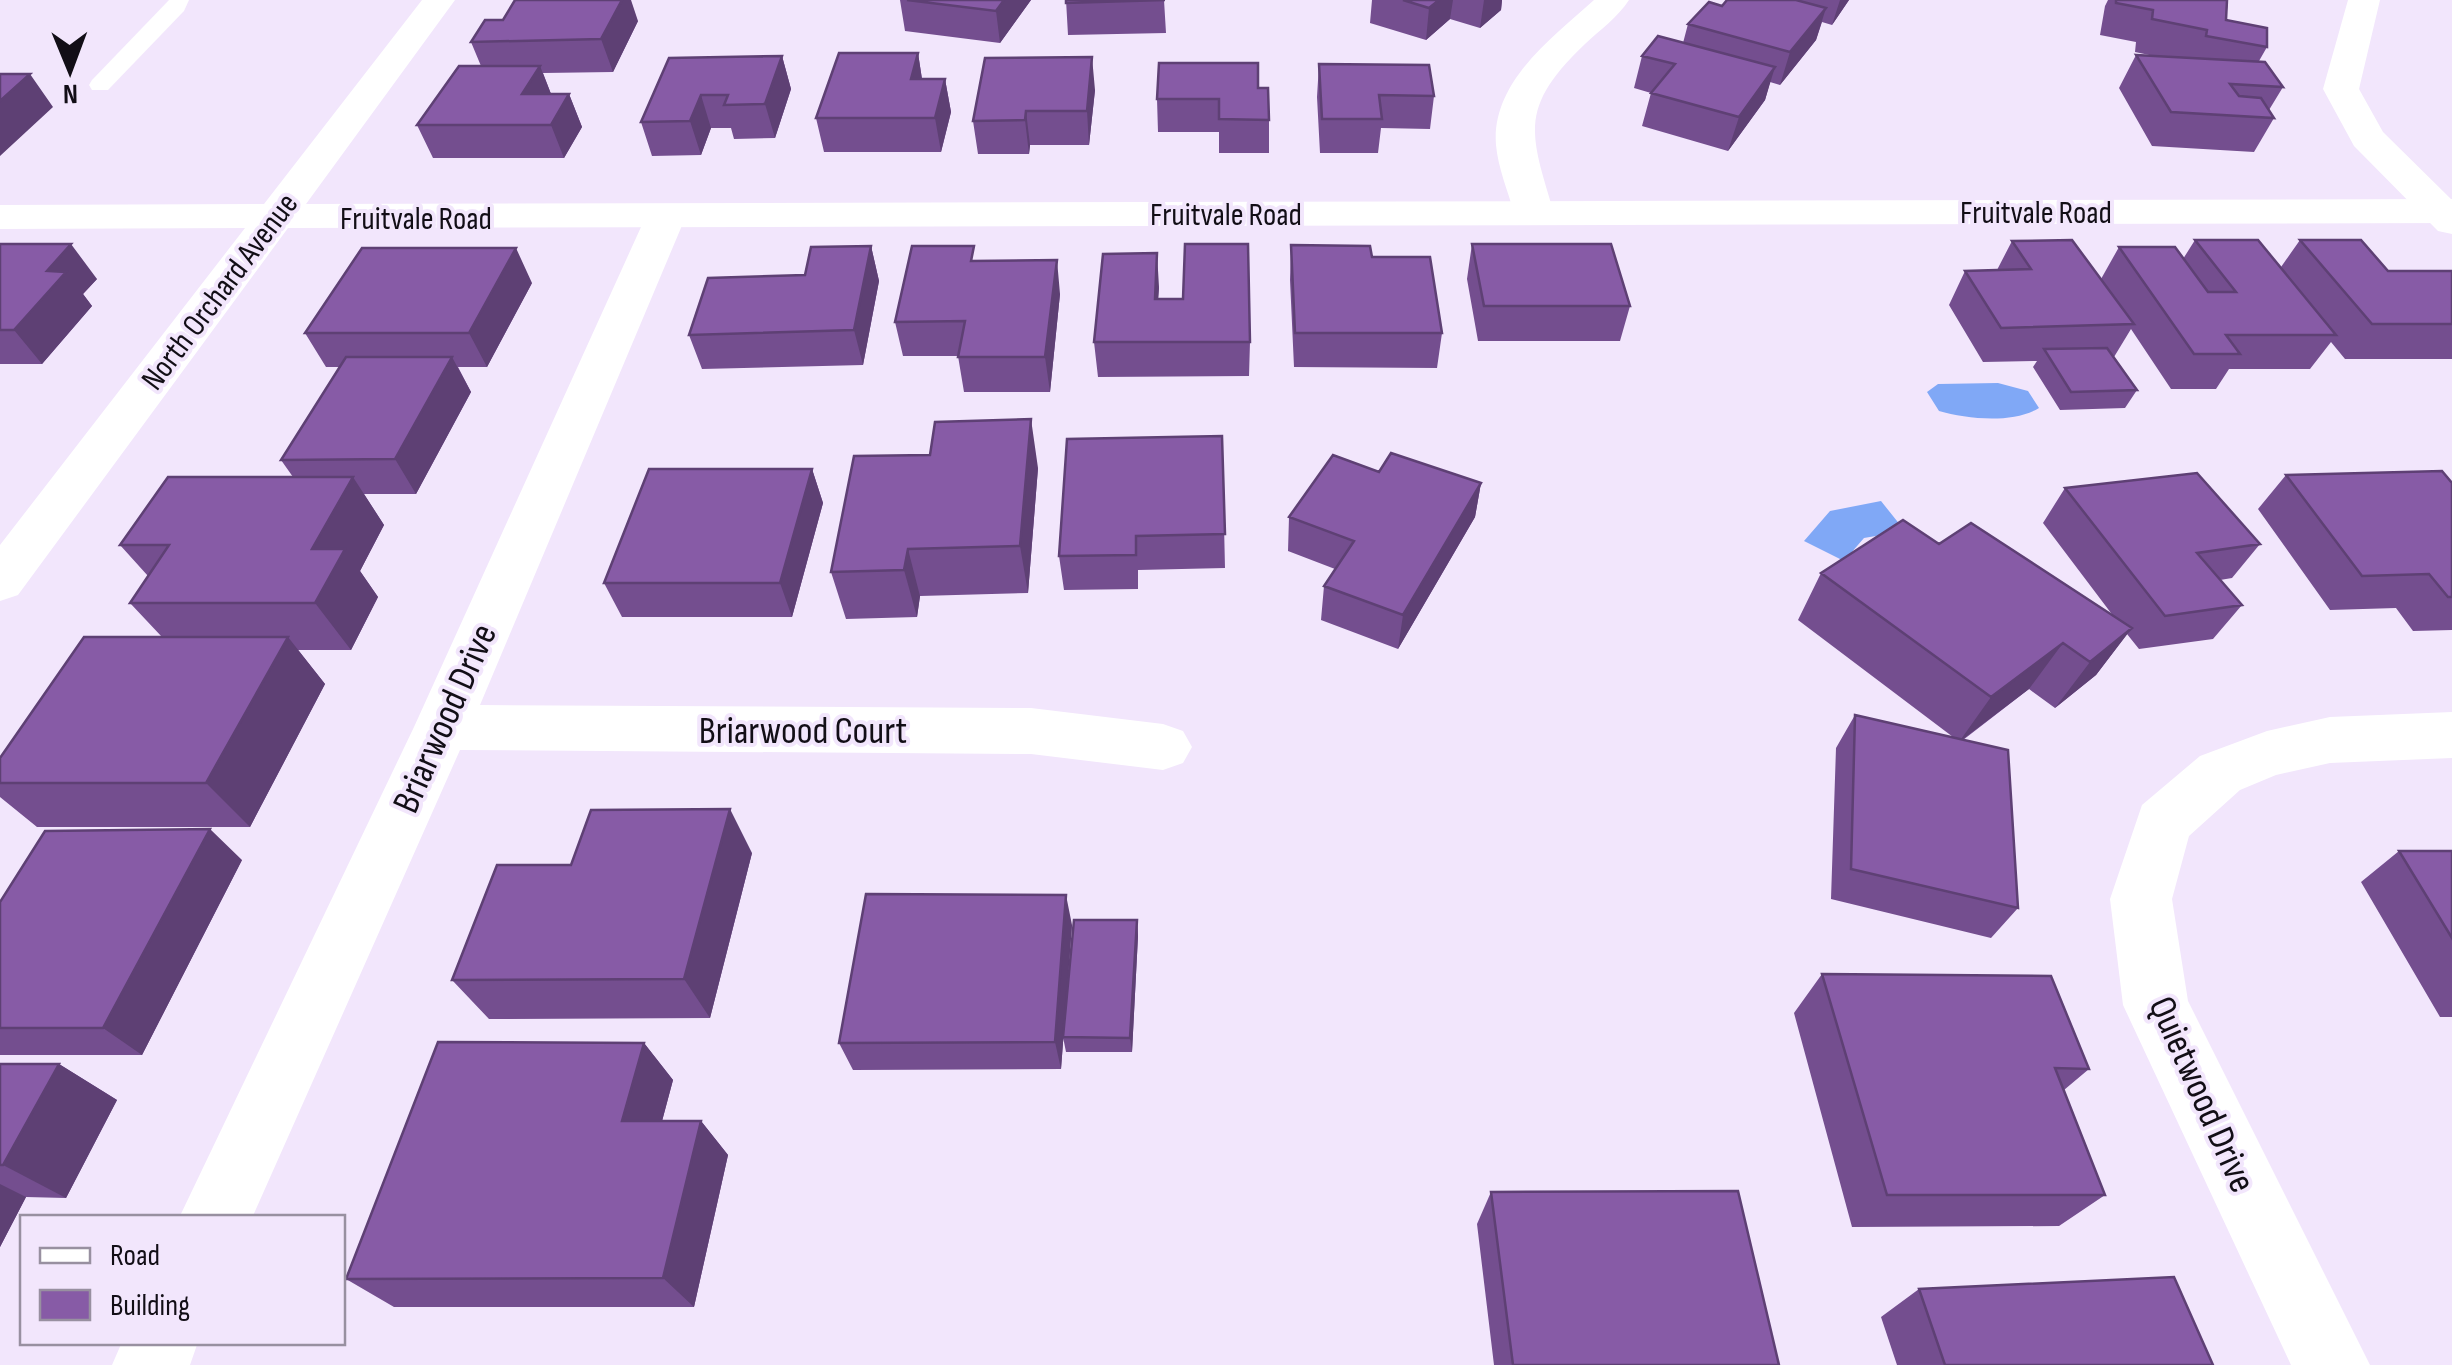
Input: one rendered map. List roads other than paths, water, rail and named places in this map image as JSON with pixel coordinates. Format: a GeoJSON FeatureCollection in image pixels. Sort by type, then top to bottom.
{"type":"FeatureCollection","features":[{"type":"Feature","properties":{"kind":"street","name":"North Orchard Avenue"},"geometry":{"type":"LineString","coordinates":[[0,582],[439,0]]}},
{"type":"Feature","properties":{"kind":"street"},"geometry":{"type":"LineString","coordinates":[[1534,212],[1514,141],[1521,102],[1542,67],[1614,0]]}},
{"type":"Feature","properties":{"kind":"street"},"geometry":{"type":"LineString","coordinates":[[2364,0],[2341,90],[2367,138],[2448,215]]}},
{"type":"Feature","properties":{"kind":"street","name":"Fruitvale Road"},"geometry":{"type":"LineString","coordinates":[[0,216],[1534,212],[2448,215]]}},
{"type":"Feature","properties":{"kind":"street","name":"Briarwood Drive"},"geometry":{"type":"LineString","coordinates":[[216,1215],[442,727],[666,216]]}},
{"type":"Feature","properties":{"kind":"street","name":"Briarwood Court"},"geometry":{"type":"LineString","coordinates":[[442,727],[1032,731],[1163,747]]}},
{"type":"Feature","properties":{"kind":"street","name":"Quietwood Drive"},"geometry":{"type":"LineString","coordinates":[[2331,1365],[2156,1005],[2142,899],[2163,823],[2220,774],[2267,754],[2330,740],[2452,735]]}},
{"type":"Feature","properties":{"kind":"lane"},"geometry":{"type":"LineString","coordinates":[[100,86],[176,8],[179,0]]}},
{"type":"Feature","properties":{"kind":"water"},"geometry":{"type":"Polygon","coordinates":[[[1998,383],[2028,391],[2039,408],[2003,418],[1963,416],[1939,411],[1927,392],[1938,384],[1998,383]]]}},
{"type":"Feature","properties":{"kind":"water"},"geometry":{"type":"Polygon","coordinates":[[[1881,501],[1905,531],[1864,538],[1844,561],[1804,541],[1830,511],[1881,501]]]}}]}
